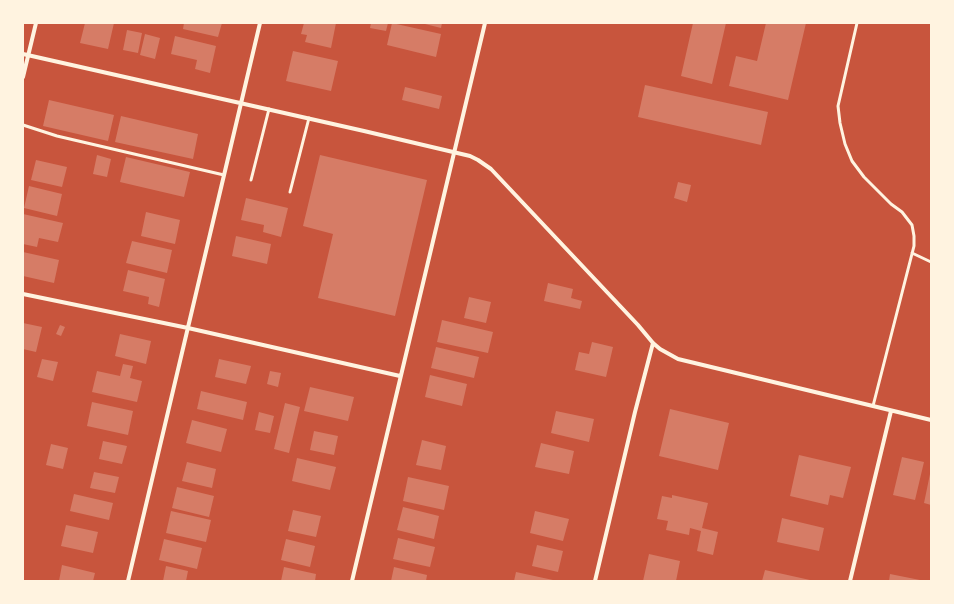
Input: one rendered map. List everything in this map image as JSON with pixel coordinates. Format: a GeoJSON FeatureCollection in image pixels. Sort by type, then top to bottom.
{"type":"FeatureCollection","features":[{"type":"Feature","properties":{"kind":"street"},"geometry":{"type":"LineString","coordinates":[[23,77],[36,23]]}},
{"type":"Feature","properties":{"kind":"street"},"geometry":{"type":"LineString","coordinates":[[128,581],[260,23]]}},
{"type":"Feature","properties":{"kind":"street"},"geometry":{"type":"LineString","coordinates":[[352,581],[485,23]]}},
{"type":"Feature","properties":{"kind":"street"},"geometry":{"type":"LineString","coordinates":[[23,54],[309,118],[470,156],[491,169],[660,349],[678,359],[931,420]]}},
{"type":"Feature","properties":{"kind":"street"},"geometry":{"type":"LineString","coordinates":[[23,294],[188,328],[400,376]]}},
{"type":"Feature","properties":{"kind":"street"},"geometry":{"type":"LineString","coordinates":[[594,581],[653,343]]}},
{"type":"Feature","properties":{"kind":"street"},"geometry":{"type":"LineString","coordinates":[[850,581],[891,411]]}},
{"type":"Feature","properties":{"kind":"lane"},"geometry":{"type":"LineString","coordinates":[[857,23],[838,106],[845,144],[852,161],[864,177],[891,204],[902,212],[912,225],[914,236],[912,253],[873,406]]}},
{"type":"Feature","properties":{"kind":"lane"},"geometry":{"type":"LineString","coordinates":[[251,180],[268,109]]}},
{"type":"Feature","properties":{"kind":"lane"},"geometry":{"type":"LineString","coordinates":[[290,192],[309,118]]}},
{"type":"Feature","properties":{"kind":"lane"},"geometry":{"type":"LineString","coordinates":[[23,125],[57,136],[224,175]]}},
{"type":"Feature","properties":{"kind":"lane"},"geometry":{"type":"LineString","coordinates":[[912,253],[931,262]]}},
{"type":"Feature","properties":{"kind":"building"},"geometry":{"type":"Polygon","coordinates":[[[85,23],[114,23],[108,49],[80,43],[85,23]]]}},
{"type":"Feature","properties":{"kind":"building"},"geometry":{"type":"Polygon","coordinates":[[[184,23],[222,23],[218,37],[183,29],[184,23]]]}},
{"type":"Feature","properties":{"kind":"building"},"geometry":{"type":"Polygon","coordinates":[[[304,23],[336,23],[331,48],[305,42],[307,35],[301,34],[304,23]]]}},
{"type":"Feature","properties":{"kind":"building"},"geometry":{"type":"Polygon","coordinates":[[[371,23],[388,23],[386,31],[370,28],[371,23]]]}},
{"type":"Feature","properties":{"kind":"building"},"geometry":{"type":"Polygon","coordinates":[[[392,23],[441,34],[436,57],[387,45],[392,23]]]}},
{"type":"Feature","properties":{"kind":"building"},"geometry":{"type":"Polygon","coordinates":[[[421,23],[442,23],[441,28],[421,23]]]}},
{"type":"Feature","properties":{"kind":"building"},"geometry":{"type":"Polygon","coordinates":[[[693,23],[726,23],[712,84],[681,76],[693,23]]]}},
{"type":"Feature","properties":{"kind":"building"},"geometry":{"type":"Polygon","coordinates":[[[766,23],[806,23],[788,100],[729,86],[736,56],[757,61],[766,23]]]}},
{"type":"Feature","properties":{"kind":"building"},"geometry":{"type":"Polygon","coordinates":[[[127,30],[142,33],[138,53],[123,50],[127,30]]]}},
{"type":"Feature","properties":{"kind":"building"},"geometry":{"type":"Polygon","coordinates":[[[145,34],[160,38],[155,59],[140,55],[145,34]]]}},
{"type":"Feature","properties":{"kind":"building"},"geometry":{"type":"Polygon","coordinates":[[[175,36],[216,46],[210,73],[195,69],[197,60],[171,54],[175,36]]]}},
{"type":"Feature","properties":{"kind":"building"},"geometry":{"type":"Polygon","coordinates":[[[293,51],[338,61],[331,91],[286,81],[293,51]]]}},
{"type":"Feature","properties":{"kind":"building"},"geometry":{"type":"Polygon","coordinates":[[[645,85],[768,112],[761,145],[638,117],[645,85]]]}},
{"type":"Feature","properties":{"kind":"building"},"geometry":{"type":"Polygon","coordinates":[[[405,87],[442,96],[439,109],[402,100],[405,87]]]}},
{"type":"Feature","properties":{"kind":"building"},"geometry":{"type":"Polygon","coordinates":[[[49,100],[114,115],[108,141],[43,126],[49,100]]]}},
{"type":"Feature","properties":{"kind":"building"},"geometry":{"type":"Polygon","coordinates":[[[121,116],[198,134],[193,159],[115,142],[121,116]]]}},
{"type":"Feature","properties":{"kind":"building"},"geometry":{"type":"Polygon","coordinates":[[[97,155],[111,159],[107,177],[93,174],[97,155]]]}},
{"type":"Feature","properties":{"kind":"building"},"geometry":{"type":"Polygon","coordinates":[[[320,155],[427,180],[395,316],[318,298],[333,234],[303,226],[320,155]]]}},
{"type":"Feature","properties":{"kind":"building"},"geometry":{"type":"Polygon","coordinates":[[[126,157],[190,172],[184,197],[120,182],[126,157]]]}},
{"type":"Feature","properties":{"kind":"building"},"geometry":{"type":"Polygon","coordinates":[[[36,160],[67,167],[62,187],[31,180],[36,160]]]}},
{"type":"Feature","properties":{"kind":"building"},"geometry":{"type":"Polygon","coordinates":[[[678,182],[691,185],[687,202],[674,198],[678,182]]]}},
{"type":"Feature","properties":{"kind":"building"},"geometry":{"type":"Polygon","coordinates":[[[29,186],[62,194],[57,216],[24,208],[29,186]]]}},
{"type":"Feature","properties":{"kind":"building"},"geometry":{"type":"Polygon","coordinates":[[[246,198],[288,208],[281,237],[263,232],[264,225],[241,220],[246,198]]]}},
{"type":"Feature","properties":{"kind":"building"},"geometry":{"type":"Polygon","coordinates":[[[146,212],[180,220],[175,244],[141,236],[146,212]]]}},
{"type":"Feature","properties":{"kind":"building"},"geometry":{"type":"Polygon","coordinates":[[[23,214],[63,223],[58,242],[39,238],[37,247],[23,244],[23,214]]]}},
{"type":"Feature","properties":{"kind":"building"},"geometry":{"type":"Polygon","coordinates":[[[236,236],[271,244],[267,264],[232,256],[236,236]]]}},
{"type":"Feature","properties":{"kind":"building"},"geometry":{"type":"Polygon","coordinates":[[[132,241],[172,250],[167,273],[126,263],[132,241]]]}},
{"type":"Feature","properties":{"kind":"building"},"geometry":{"type":"Polygon","coordinates":[[[23,252],[59,260],[54,283],[23,276],[23,252]]]}},
{"type":"Feature","properties":{"kind":"building"},"geometry":{"type":"Polygon","coordinates":[[[128,270],[165,279],[159,307],[148,304],[149,297],[123,291],[128,270]]]}},
{"type":"Feature","properties":{"kind":"building"},"geometry":{"type":"Polygon","coordinates":[[[548,283],[573,289],[571,298],[582,301],[580,309],[544,301],[548,283]]]}},
{"type":"Feature","properties":{"kind":"building"},"geometry":{"type":"Polygon","coordinates":[[[469,297],[491,302],[486,323],[464,318],[469,297]]]}},
{"type":"Feature","properties":{"kind":"building"},"geometry":{"type":"Polygon","coordinates":[[[442,320],[493,332],[488,353],[437,342],[442,320]]]}},
{"type":"Feature","properties":{"kind":"building"},"geometry":{"type":"Polygon","coordinates":[[[23,323],[42,327],[36,352],[23,349],[23,323]]]}},
{"type":"Feature","properties":{"kind":"building"},"geometry":{"type":"Polygon","coordinates":[[[60,325],[65,327],[61,336],[56,334],[60,325]]]}},
{"type":"Feature","properties":{"kind":"building"},"geometry":{"type":"Polygon","coordinates":[[[120,334],[151,341],[146,364],[115,356],[120,334]]]}},
{"type":"Feature","properties":{"kind":"building"},"geometry":{"type":"Polygon","coordinates":[[[592,342],[613,347],[606,377],[575,370],[579,352],[589,354],[592,342]]]}},
{"type":"Feature","properties":{"kind":"building"},"geometry":{"type":"Polygon","coordinates":[[[436,347],[479,357],[474,378],[431,368],[436,347]]]}},
{"type":"Feature","properties":{"kind":"building"},"geometry":{"type":"Polygon","coordinates":[[[42,359],[58,362],[53,381],[37,377],[42,359]]]}},
{"type":"Feature","properties":{"kind":"building"},"geometry":{"type":"Polygon","coordinates":[[[219,359],[251,366],[246,384],[215,377],[219,359]]]}},
{"type":"Feature","properties":{"kind":"building"},"geometry":{"type":"Polygon","coordinates":[[[123,364],[133,366],[130,378],[142,381],[137,402],[92,392],[97,371],[120,376],[123,364]]]}},
{"type":"Feature","properties":{"kind":"building"},"geometry":{"type":"Polygon","coordinates":[[[270,371],[281,373],[278,387],[267,384],[270,371]]]}},
{"type":"Feature","properties":{"kind":"building"},"geometry":{"type":"Polygon","coordinates":[[[430,375],[467,384],[462,406],[425,397],[430,375]]]}},
{"type":"Feature","properties":{"kind":"building"},"geometry":{"type":"Polygon","coordinates":[[[310,387],[354,397],[348,421],[304,411],[310,387]]]}},
{"type":"Feature","properties":{"kind":"building"},"geometry":{"type":"Polygon","coordinates":[[[201,391],[247,402],[243,420],[197,409],[201,391]]]}},
{"type":"Feature","properties":{"kind":"building"},"geometry":{"type":"Polygon","coordinates":[[[92,402],[133,411],[128,435],[87,426],[92,402]]]}},
{"type":"Feature","properties":{"kind":"building"},"geometry":{"type":"Polygon","coordinates":[[[285,403],[300,407],[289,453],[274,449],[285,403]]]}},
{"type":"Feature","properties":{"kind":"building"},"geometry":{"type":"Polygon","coordinates":[[[670,409],[729,423],[718,470],[659,456],[670,409]]]}},
{"type":"Feature","properties":{"kind":"building"},"geometry":{"type":"Polygon","coordinates":[[[556,411],[594,419],[589,442],[551,433],[556,411]]]}},
{"type":"Feature","properties":{"kind":"building"},"geometry":{"type":"Polygon","coordinates":[[[259,412],[274,416],[270,433],[255,430],[259,412]]]}},
{"type":"Feature","properties":{"kind":"building"},"geometry":{"type":"Polygon","coordinates":[[[192,420],[227,429],[221,452],[186,443],[192,420]]]}},
{"type":"Feature","properties":{"kind":"building"},"geometry":{"type":"Polygon","coordinates":[[[314,431],[338,436],[334,455],[310,450],[314,431]]]}},
{"type":"Feature","properties":{"kind":"building"},"geometry":{"type":"Polygon","coordinates":[[[422,440],[446,446],[441,470],[416,465],[422,440]]]}},
{"type":"Feature","properties":{"kind":"building"},"geometry":{"type":"Polygon","coordinates":[[[103,441],[127,446],[122,464],[99,459],[103,441]]]}},
{"type":"Feature","properties":{"kind":"building"},"geometry":{"type":"Polygon","coordinates":[[[541,443],[574,451],[569,474],[535,467],[541,443]]]}},
{"type":"Feature","properties":{"kind":"building"},"geometry":{"type":"Polygon","coordinates":[[[51,444],[68,448],[63,469],[46,465],[51,444]]]}},
{"type":"Feature","properties":{"kind":"building"},"geometry":{"type":"Polygon","coordinates":[[[799,455],[851,467],[843,498],[830,495],[828,505],[790,496],[799,455]]]}},
{"type":"Feature","properties":{"kind":"building"},"geometry":{"type":"Polygon","coordinates":[[[902,457],[924,462],[915,500],[893,495],[902,457]]]}},
{"type":"Feature","properties":{"kind":"building"},"geometry":{"type":"Polygon","coordinates":[[[297,458],[336,467],[330,490],[292,481],[297,458]]]}},
{"type":"Feature","properties":{"kind":"building"},"geometry":{"type":"Polygon","coordinates":[[[187,462],[216,469],[212,488],[182,481],[187,462]]]}},
{"type":"Feature","properties":{"kind":"building"},"geometry":{"type":"Polygon","coordinates":[[[94,472],[119,477],[115,493],[90,488],[94,472]]]}},
{"type":"Feature","properties":{"kind":"building"},"geometry":{"type":"Polygon","coordinates":[[[930,474],[931,475],[931,505],[924,503],[930,474]]]}},
{"type":"Feature","properties":{"kind":"building"},"geometry":{"type":"Polygon","coordinates":[[[408,477],[449,486],[444,510],[403,501],[408,477]]]}},
{"type":"Feature","properties":{"kind":"building"},"geometry":{"type":"Polygon","coordinates":[[[177,487],[214,496],[209,517],[172,508],[177,487]]]}},
{"type":"Feature","properties":{"kind":"building"},"geometry":{"type":"Polygon","coordinates":[[[74,494],[113,503],[109,520],[70,511],[74,494]]]}},
{"type":"Feature","properties":{"kind":"building"},"geometry":{"type":"Polygon","coordinates":[[[672,495],[708,503],[702,528],[718,532],[713,555],[697,551],[701,531],[690,528],[689,535],[666,530],[668,521],[657,519],[662,496],[672,498],[672,495]]]}},
{"type":"Feature","properties":{"kind":"building"},"geometry":{"type":"Polygon","coordinates":[[[403,507],[439,516],[434,539],[397,530],[403,507]]]}},
{"type":"Feature","properties":{"kind":"building"},"geometry":{"type":"Polygon","coordinates":[[[293,510],[321,516],[316,537],[288,531],[293,510]]]}},
{"type":"Feature","properties":{"kind":"building"},"geometry":{"type":"Polygon","coordinates":[[[171,511],[211,520],[206,542],[166,533],[171,511]]]}},
{"type":"Feature","properties":{"kind":"building"},"geometry":{"type":"Polygon","coordinates":[[[535,511],[569,519],[563,541],[530,533],[535,511]]]}},
{"type":"Feature","properties":{"kind":"building"},"geometry":{"type":"Polygon","coordinates":[[[782,518],[824,528],[819,551],[777,542],[782,518]]]}},
{"type":"Feature","properties":{"kind":"building"},"geometry":{"type":"Polygon","coordinates":[[[66,525],[98,532],[93,553],[61,546],[66,525]]]}},
{"type":"Feature","properties":{"kind":"building"},"geometry":{"type":"Polygon","coordinates":[[[398,538],[435,547],[430,567],[393,559],[398,538]]]}},
{"type":"Feature","properties":{"kind":"building"},"geometry":{"type":"Polygon","coordinates":[[[164,539],[202,548],[197,569],[159,560],[164,539]]]}},
{"type":"Feature","properties":{"kind":"building"},"geometry":{"type":"Polygon","coordinates":[[[286,539],[315,546],[310,567],[281,560],[286,539]]]}},
{"type":"Feature","properties":{"kind":"building"},"geometry":{"type":"Polygon","coordinates":[[[537,545],[563,551],[558,572],[532,566],[537,545]]]}},
{"type":"Feature","properties":{"kind":"building"},"geometry":{"type":"Polygon","coordinates":[[[649,554],[680,561],[676,581],[643,581],[649,554]]]}},
{"type":"Feature","properties":{"kind":"building"},"geometry":{"type":"Polygon","coordinates":[[[62,565],[95,573],[93,581],[59,581],[62,565]]]}},
{"type":"Feature","properties":{"kind":"building"},"geometry":{"type":"Polygon","coordinates":[[[166,566],[188,571],[186,581],[163,581],[166,566]]]}},
{"type":"Feature","properties":{"kind":"building"},"geometry":{"type":"Polygon","coordinates":[[[284,567],[316,574],[315,581],[281,581],[284,567]]]}},
{"type":"Feature","properties":{"kind":"building"},"geometry":{"type":"Polygon","coordinates":[[[394,567],[427,575],[426,581],[391,581],[394,567]]]}},
{"type":"Feature","properties":{"kind":"building"},"geometry":{"type":"Polygon","coordinates":[[[765,570],[810,580],[810,581],[762,581],[765,570]]]}},
{"type":"Feature","properties":{"kind":"building"},"geometry":{"type":"Polygon","coordinates":[[[516,572],[553,580],[553,581],[514,581],[516,572]]]}},
{"type":"Feature","properties":{"kind":"building"},"geometry":{"type":"Polygon","coordinates":[[[890,574],[920,580],[920,581],[889,581],[890,574]]]}}]}
